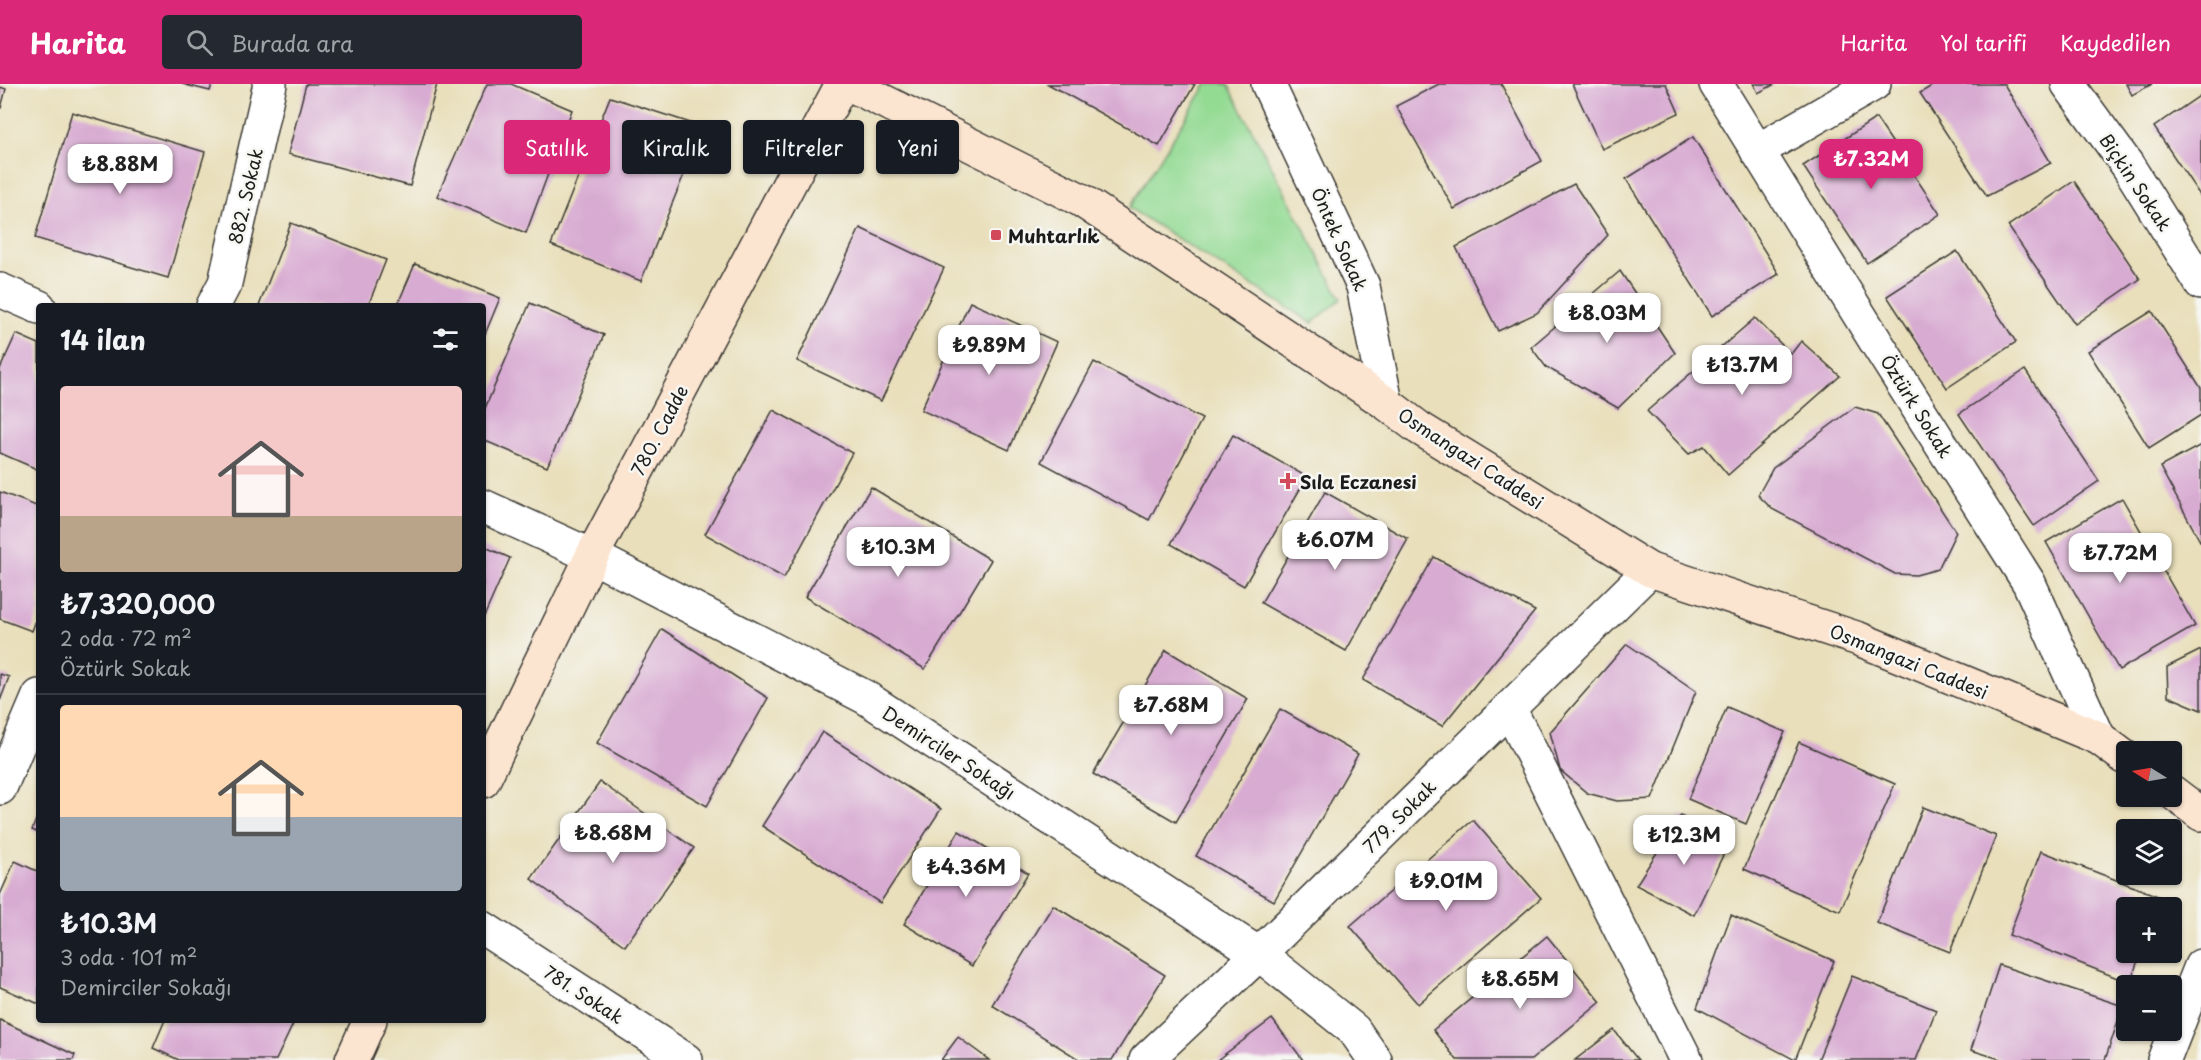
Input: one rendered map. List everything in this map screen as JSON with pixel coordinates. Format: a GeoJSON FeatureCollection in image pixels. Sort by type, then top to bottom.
{"type":"FeatureCollection","features":[{"type":"Feature","properties":{"kind":"main road","name":"780. Cadde"},"geometry":{"type":"LineString","coordinates":[[486,775],[592,556],[842,84]]}},
{"type":"Feature","properties":{"kind":"main road","name":"Osmangazi Caddesi"},"geometry":{"type":"LineString","coordinates":[[849,84],[1081,200],[1386,403],[1419,428],[1650,570],[1859,639],[2099,738],[2116,751]]}},
{"type":"Feature","properties":{"kind":"main road"},"geometry":{"type":"LineString","coordinates":[[2182,800],[2201,814]]}},
{"type":"Feature","properties":{"kind":"main road"},"geometry":{"type":"LineString","coordinates":[[352,1060],[369,1023]]}},
{"type":"Feature","properties":{"kind":"street","name":"882. Sokak"},"geometry":{"type":"LineString","coordinates":[[215,303],[225,283],[270,84]]}},
{"type":"Feature","properties":{"kind":"street","name":"Öntek Sokak"},"geometry":{"type":"LineString","coordinates":[[1268,84],[1363,286],[1386,403]]}},
{"type":"Feature","properties":{"kind":"street","name":"Öztürk Sokak"},"geometry":{"type":"LineString","coordinates":[[1716,84],[2029,583],[2099,738]]}},
{"type":"Feature","properties":{"kind":"street"},"geometry":{"type":"LineString","coordinates":[[1757,152],[1874,84]]}},
{"type":"Feature","properties":{"kind":"street","name":"Biçkin Sokak"},"geometry":{"type":"LineString","coordinates":[[2068,84],[2128,166],[2201,283]]}},
{"type":"Feature","properties":{"kind":"street"},"geometry":{"type":"LineString","coordinates":[[0,290],[36,306]]}},
{"type":"Feature","properties":{"kind":"street","name":"Demirciler Sokağı"},"geometry":{"type":"LineString","coordinates":[[486,507],[592,556],[865,697],[1259,954],[1354,1030],[1375,1060]]}},
{"type":"Feature","properties":{"kind":"street","name":"779. Sokak"},"geometry":{"type":"LineString","coordinates":[[1146,1060],[1259,954],[1650,570]]}},
{"type":"Feature","properties":{"kind":"street"},"geometry":{"type":"LineString","coordinates":[[0,788],[36,703]]}},
{"type":"Feature","properties":{"kind":"street"},"geometry":{"type":"LineString","coordinates":[[1509,708],[1686,1060]]}},
{"type":"Feature","properties":{"kind":"street","name":"781. Sokak"},"geometry":{"type":"LineString","coordinates":[[486,930],[686,1060]]}},
{"type":"Feature","properties":{"kind":"street"},"geometry":{"type":"LineString","coordinates":[[2164,1060],[2201,966]]}},
{"type":"Feature","properties":{"kind":"green space"},"geometry":{"type":"Polygon","coordinates":[[[1207,84],[1228,84],[1341,299],[1312,323],[1129,208],[1207,84]]]}},
{"type":"Feature","properties":{"kind":"building"},"geometry":{"type":"Polygon","coordinates":[[[182,84],[212,84],[210,91],[182,84]]]}},
{"type":"Feature","properties":{"kind":"building"},"geometry":{"type":"Polygon","coordinates":[[[306,84],[437,84],[410,186],[288,154],[306,84]]]}},
{"type":"Feature","properties":{"kind":"building"},"geometry":{"type":"Polygon","coordinates":[[[487,84],[511,84],[572,110],[568,120],[504,120],[504,174],[548,174],[526,233],[437,196],[487,84]]]}},
{"type":"Feature","properties":{"kind":"building"},"geometry":{"type":"Polygon","coordinates":[[[1048,84],[1195,84],[1159,146],[1048,84]]]}},
{"type":"Feature","properties":{"kind":"building"},"geometry":{"type":"Polygon","coordinates":[[[1439,84],[1501,84],[1542,161],[1454,209],[1396,106],[1439,84]]]}},
{"type":"Feature","properties":{"kind":"building"},"geometry":{"type":"Polygon","coordinates":[[[1572,84],[1666,84],[1679,113],[1602,149],[1572,84]]]}},
{"type":"Feature","properties":{"kind":"building"},"geometry":{"type":"Polygon","coordinates":[[[1754,84],[1775,84],[1758,93],[1754,84]]]}},
{"type":"Feature","properties":{"kind":"building"},"geometry":{"type":"Polygon","coordinates":[[[1935,84],[2004,84],[2051,163],[1987,196],[1920,93],[1935,84]]]}},
{"type":"Feature","properties":{"kind":"building"},"geometry":{"type":"Polygon","coordinates":[[[2126,84],[2152,84],[2132,95],[2126,84]]]}},
{"type":"Feature","properties":{"kind":"building"},"geometry":{"type":"Polygon","coordinates":[[[0,87],[6,89],[1,108],[0,108],[0,87]]]}},
{"type":"Feature","properties":{"kind":"building"},"geometry":{"type":"Polygon","coordinates":[[[2201,95],[2201,197],[2154,127],[2201,95]]]}},
{"type":"Feature","properties":{"kind":"building"},"geometry":{"type":"Polygon","coordinates":[[[610,97],[681,120],[622,120],[622,174],[684,174],[641,281],[551,245],[579,174],[610,174],[610,120],[601,120],[610,97]]]}},
{"type":"Feature","properties":{"kind":"building"},"geometry":{"type":"Polygon","coordinates":[[[72,112],[205,152],[168,278],[35,238],[72,112]]]}},
{"type":"Feature","properties":{"kind":"building"},"geometry":{"type":"Polygon","coordinates":[[[1876,118],[1940,214],[1867,263],[1803,166],[1876,118]]]}},
{"type":"Feature","properties":{"kind":"building"},"geometry":{"type":"Polygon","coordinates":[[[1693,137],[1779,274],[1712,316],[1626,179],[1693,137]]]}},
{"type":"Feature","properties":{"kind":"building"},"geometry":{"type":"Polygon","coordinates":[[[2074,181],[2140,279],[2075,324],[2008,226],[2074,181]]]}},
{"type":"Feature","properties":{"kind":"building"},"geometry":{"type":"Polygon","coordinates":[[[1574,184],[1608,235],[1537,313],[1498,331],[1456,247],[1574,184]]]}},
{"type":"Feature","properties":{"kind":"building"},"geometry":{"type":"Polygon","coordinates":[[[291,223],[386,260],[369,303],[260,303],[291,223]]]}},
{"type":"Feature","properties":{"kind":"building"},"geometry":{"type":"Polygon","coordinates":[[[860,228],[944,268],[881,401],[797,361],[860,228]]]}},
{"type":"Feature","properties":{"kind":"building"},"geometry":{"type":"Polygon","coordinates":[[[1957,251],[2016,342],[1947,388],[1887,296],[1957,251]]]}},
{"type":"Feature","properties":{"kind":"building"},"geometry":{"type":"Polygon","coordinates":[[[415,264],[500,298],[486,332],[486,303],[398,303],[415,264]]]}},
{"type":"Feature","properties":{"kind":"building"},"geometry":{"type":"Polygon","coordinates":[[[1620,271],[1675,353],[1618,408],[1546,367],[1531,347],[1620,271]]]}},
{"type":"Feature","properties":{"kind":"building"},"geometry":{"type":"Polygon","coordinates":[[[970,302],[1057,342],[1009,450],[921,410],[970,302]]]}},
{"type":"Feature","properties":{"kind":"building"},"geometry":{"type":"Polygon","coordinates":[[[530,303],[604,335],[547,467],[486,441],[486,406],[530,303]]]}},
{"type":"Feature","properties":{"kind":"building"},"geometry":{"type":"Polygon","coordinates":[[[2152,311],[2201,388],[2201,415],[2149,448],[2088,351],[2152,311]]]}},
{"type":"Feature","properties":{"kind":"building"},"geometry":{"type":"Polygon","coordinates":[[[1755,318],[1791,354],[1801,341],[1840,376],[1728,475],[1704,446],[1689,454],[1647,411],[1755,318]]]}},
{"type":"Feature","properties":{"kind":"building"},"geometry":{"type":"Polygon","coordinates":[[[16,334],[36,343],[36,469],[0,453],[0,369],[16,334]]]}},
{"type":"Feature","properties":{"kind":"building"},"geometry":{"type":"Polygon","coordinates":[[[1094,362],[1202,419],[1149,520],[1041,462],[1094,362]]]}},
{"type":"Feature","properties":{"kind":"building"},"geometry":{"type":"Polygon","coordinates":[[[2025,370],[2099,481],[2034,526],[1959,414],[2025,370]]]}},
{"type":"Feature","properties":{"kind":"building"},"geometry":{"type":"Polygon","coordinates":[[[1855,407],[1878,414],[1956,532],[1938,569],[1916,575],[1895,574],[1772,509],[1758,495],[1773,468],[1855,407]]]}},
{"type":"Feature","properties":{"kind":"building"},"geometry":{"type":"Polygon","coordinates":[[[773,410],[852,453],[784,578],[705,534],[773,410]]]}},
{"type":"Feature","properties":{"kind":"building"},"geometry":{"type":"Polygon","coordinates":[[[1233,435],[1307,477],[1244,586],[1171,544],[1233,435]]]}},
{"type":"Feature","properties":{"kind":"building"},"geometry":{"type":"Polygon","coordinates":[[[2201,445],[2201,543],[2160,467],[2201,445]]]}},
{"type":"Feature","properties":{"kind":"building"},"geometry":{"type":"Polygon","coordinates":[[[871,487],[991,560],[925,669],[805,597],[871,487]]]}},
{"type":"Feature","properties":{"kind":"building"},"geometry":{"type":"Polygon","coordinates":[[[0,492],[36,506],[36,620],[32,631],[0,619],[0,492]]]}},
{"type":"Feature","properties":{"kind":"building"},"geometry":{"type":"Polygon","coordinates":[[[1325,492],[1408,539],[1346,651],[1261,603],[1325,492]]]}},
{"type":"Feature","properties":{"kind":"building"},"geometry":{"type":"Polygon","coordinates":[[[2122,498],[2195,626],[2119,670],[2046,542],[2122,498]]]}},
{"type":"Feature","properties":{"kind":"building"},"geometry":{"type":"Polygon","coordinates":[[[486,547],[510,558],[486,612],[486,547]]]}},
{"type":"Feature","properties":{"kind":"building"},"geometry":{"type":"Polygon","coordinates":[[[1434,557],[1535,611],[1442,726],[1363,680],[1434,557]]]}},
{"type":"Feature","properties":{"kind":"building"},"geometry":{"type":"Polygon","coordinates":[[[662,629],[768,698],[707,806],[597,743],[662,629]]]}},
{"type":"Feature","properties":{"kind":"building"},"geometry":{"type":"Polygon","coordinates":[[[1627,644],[1696,691],[1652,799],[1617,801],[1587,793],[1560,770],[1550,732],[1627,644]]]}},
{"type":"Feature","properties":{"kind":"building"},"geometry":{"type":"Polygon","coordinates":[[[1166,650],[1248,699],[1176,822],[1093,774],[1166,650]]]}},
{"type":"Feature","properties":{"kind":"building"},"geometry":{"type":"Polygon","coordinates":[[[2201,650],[2201,710],[2168,696],[2167,667],[2201,650]]]}},
{"type":"Feature","properties":{"kind":"building"},"geometry":{"type":"Polygon","coordinates":[[[0,674],[9,677],[0,701],[0,674]]]}},
{"type":"Feature","properties":{"kind":"building"},"geometry":{"type":"Polygon","coordinates":[[[1727,707],[1785,732],[1746,824],[1688,799],[1727,707]]]}},
{"type":"Feature","properties":{"kind":"building"},"geometry":{"type":"Polygon","coordinates":[[[1280,709],[1358,754],[1274,901],[1196,856],[1280,709]]]}},
{"type":"Feature","properties":{"kind":"building"},"geometry":{"type":"Polygon","coordinates":[[[822,732],[941,809],[880,903],[762,826],[822,732]]]}},
{"type":"Feature","properties":{"kind":"building"},"geometry":{"type":"Polygon","coordinates":[[[1799,742],[1895,784],[1840,911],[1744,869],[1799,742]]]}},
{"type":"Feature","properties":{"kind":"building"},"geometry":{"type":"Polygon","coordinates":[[[600,782],[694,848],[625,946],[531,879],[600,782]]]}},
{"type":"Feature","properties":{"kind":"building"},"geometry":{"type":"Polygon","coordinates":[[[1923,807],[1996,836],[1950,952],[1877,923],[1923,807]]]}},
{"type":"Feature","properties":{"kind":"building"},"geometry":{"type":"Polygon","coordinates":[[[1681,815],[1728,845],[1694,915],[1636,885],[1681,815]]]}},
{"type":"Feature","properties":{"kind":"building"},"geometry":{"type":"Polygon","coordinates":[[[36,820],[36,832],[32,830],[36,820]]]}},
{"type":"Feature","properties":{"kind":"building"},"geometry":{"type":"Polygon","coordinates":[[[1473,820],[1541,898],[1418,1004],[1350,926],[1473,820]]]}},
{"type":"Feature","properties":{"kind":"building"},"geometry":{"type":"Polygon","coordinates":[[[959,831],[1028,873],[972,966],[904,924],[959,831]]]}},
{"type":"Feature","properties":{"kind":"building"},"geometry":{"type":"Polygon","coordinates":[[[2041,851],[2116,880],[2116,885],[2129,885],[2160,897],[2116,897],[2116,963],[2137,963],[2133,975],[2116,975],[2116,977],[2009,935],[2041,851]]]}},
{"type":"Feature","properties":{"kind":"building"},"geometry":{"type":"Polygon","coordinates":[[[15,861],[36,871],[36,1003],[0,987],[0,895],[15,861]]]}},
{"type":"Feature","properties":{"kind":"building"},"geometry":{"type":"Polygon","coordinates":[[[1053,905],[1165,975],[1112,1060],[1080,1060],[992,1005],[1053,905]]]}},
{"type":"Feature","properties":{"kind":"building"},"geometry":{"type":"Polygon","coordinates":[[[1731,915],[1834,961],[1795,1060],[1697,1008],[1731,915]]]}},
{"type":"Feature","properties":{"kind":"building"},"geometry":{"type":"Polygon","coordinates":[[[1547,936],[1601,1002],[1531,1060],[1457,1060],[1433,1030],[1547,936]]]}},
{"type":"Feature","properties":{"kind":"building"},"geometry":{"type":"Polygon","coordinates":[[[1999,965],[2116,1004],[2116,1027],[2105,1060],[2003,1060],[1971,1050],[1999,965]]]}},
{"type":"Feature","properties":{"kind":"building"},"geometry":{"type":"Polygon","coordinates":[[[1852,976],[1936,1010],[1916,1060],[1818,1060],[1852,976]]]}},
{"type":"Feature","properties":{"kind":"building"},"geometry":{"type":"Polygon","coordinates":[[[1272,1019],[1303,1060],[1217,1060],[1272,1019]]]}},
{"type":"Feature","properties":{"kind":"building"},"geometry":{"type":"Polygon","coordinates":[[[0,1020],[75,1055],[73,1060],[0,1060],[0,1020]]]}},
{"type":"Feature","properties":{"kind":"building"},"geometry":{"type":"Polygon","coordinates":[[[164,1023],[294,1023],[276,1060],[179,1060],[153,1048],[164,1023]]]}},
{"type":"Feature","properties":{"kind":"building"},"geometry":{"type":"Polygon","coordinates":[[[1614,1030],[1638,1060],[1575,1060],[1614,1030]]]}},
{"type":"Feature","properties":{"kind":"building"},"geometry":{"type":"Polygon","coordinates":[[[958,1037],[989,1060],[941,1060],[958,1037]]]}},
{"type":"Feature","properties":{"kind":"place","name":"Muhtarlık"},"geometry":{"type":"Point","coordinates":[996,235]}},
{"type":"Feature","properties":{"kind":"place","name":"Sıla Eczanesi"},"geometry":{"type":"Point","coordinates":[1288,481]}}]}
